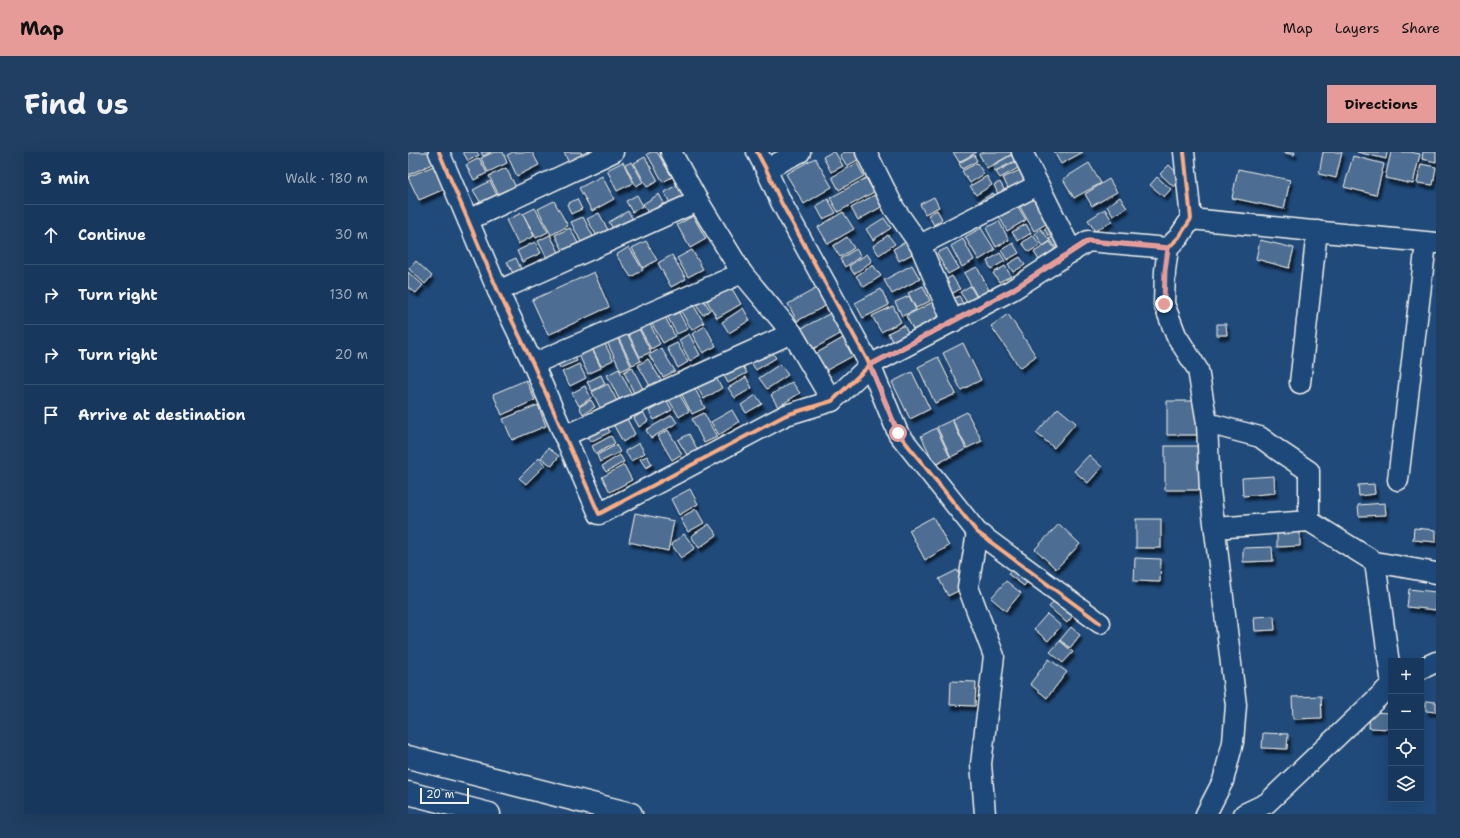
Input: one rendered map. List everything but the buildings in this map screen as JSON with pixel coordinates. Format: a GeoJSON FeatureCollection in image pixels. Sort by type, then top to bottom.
{"type":"FeatureCollection","features":[{"type":"Feature","properties":{"kind":"highway"},"geometry":{"type":"LineString","coordinates":[[408,757],[631,814]]}},
{"type":"Feature","properties":{"kind":"highway"},"geometry":{"type":"LineString","coordinates":[[408,793],[489,814]]}},
{"type":"Feature","properties":{"kind":"street"},"geometry":{"type":"LineString","coordinates":[[439,152],[498,291],[533,364],[599,514],[786,415],[832,401],[870,365],[1012,290],[1088,241],[1168,248]]}},
{"type":"Feature","properties":{"kind":"street"},"geometry":{"type":"LineString","coordinates":[[468,220],[613,152]]}},
{"type":"Feature","properties":{"kind":"street"},"geometry":{"type":"LineString","coordinates":[[671,152],[698,201],[742,273],[792,333],[832,401]]}},
{"type":"Feature","properties":{"kind":"street"},"geometry":{"type":"LineString","coordinates":[[757,152],[781,202],[870,365],[898,433],[977,532],[1100,624]]}},
{"type":"Feature","properties":{"kind":"street"},"geometry":{"type":"LineString","coordinates":[[766,169],[800,152]]}},
{"type":"Feature","properties":{"kind":"street"},"geometry":{"type":"LineString","coordinates":[[866,152],[894,208],[920,245],[953,322]]}},
{"type":"Feature","properties":{"kind":"street"},"geometry":{"type":"LineString","coordinates":[[1022,152],[1072,252]]}},
{"type":"Feature","properties":{"kind":"street"},"geometry":{"type":"LineString","coordinates":[[1184,152],[1191,218],[1179,237],[1168,248],[1165,271],[1164,304],[1176,335],[1198,370],[1207,423],[1210,490],[1236,705],[1233,742],[1223,781],[1206,814]]}},
{"type":"Feature","properties":{"kind":"street"},"geometry":{"type":"LineString","coordinates":[[920,245],[1038,185]]}},
{"type":"Feature","properties":{"kind":"street"},"geometry":{"type":"LineString","coordinates":[[498,291],[698,201]]}},
{"type":"Feature","properties":{"kind":"street"},"geometry":{"type":"LineString","coordinates":[[1191,218],[1431,243],[1398,480]]}},
{"type":"Feature","properties":{"kind":"street"},"geometry":{"type":"LineString","coordinates":[[1300,383],[1317,231]]}},
{"type":"Feature","properties":{"kind":"street"},"geometry":{"type":"LineString","coordinates":[[533,364],[742,273]]}},
{"type":"Feature","properties":{"kind":"street"},"geometry":{"type":"LineString","coordinates":[[564,436],[792,333]]}},
{"type":"Feature","properties":{"kind":"street"},"geometry":{"type":"LineString","coordinates":[[1207,423],[1260,437],[1278,451],[1309,471],[1309,521]]}},
{"type":"Feature","properties":{"kind":"street"},"geometry":{"type":"LineString","coordinates":[[1215,528],[1309,521],[1375,562],[1436,573]]}},
{"type":"Feature","properties":{"kind":"street"},"geometry":{"type":"LineString","coordinates":[[977,532],[968,588],[994,656],[981,764],[985,814]]}},
{"type":"Feature","properties":{"kind":"street"},"geometry":{"type":"LineString","coordinates":[[1375,562],[1388,658]]}},
{"type":"Feature","properties":{"kind":"street"},"geometry":{"type":"LineString","coordinates":[[1424,668],[1436,662]]}},
{"type":"Feature","properties":{"kind":"street"},"geometry":{"type":"LineString","coordinates":[[1244,814],[1267,803],[1388,688]]}},
{"type":"Feature","properties":{"kind":"cycle path"},"geometry":{"type":"LineString","coordinates":[[439,152],[498,291],[533,364],[599,514],[786,415],[832,401],[870,365],[1012,290],[1088,241],[1168,248],[1179,237],[1191,219],[1184,152]]}},
{"type":"Feature","properties":{"kind":"cycle path"},"geometry":{"type":"LineString","coordinates":[[757,152],[781,202],[870,365],[898,433],[977,532],[1100,623]]}},
{"type":"Feature","properties":{"kind":"route"},"geometry":{"type":"LineString","coordinates":[[898,433],[870,365],[1012,290],[1088,241],[1168,248],[1165,271],[1164,304]]}}]}
